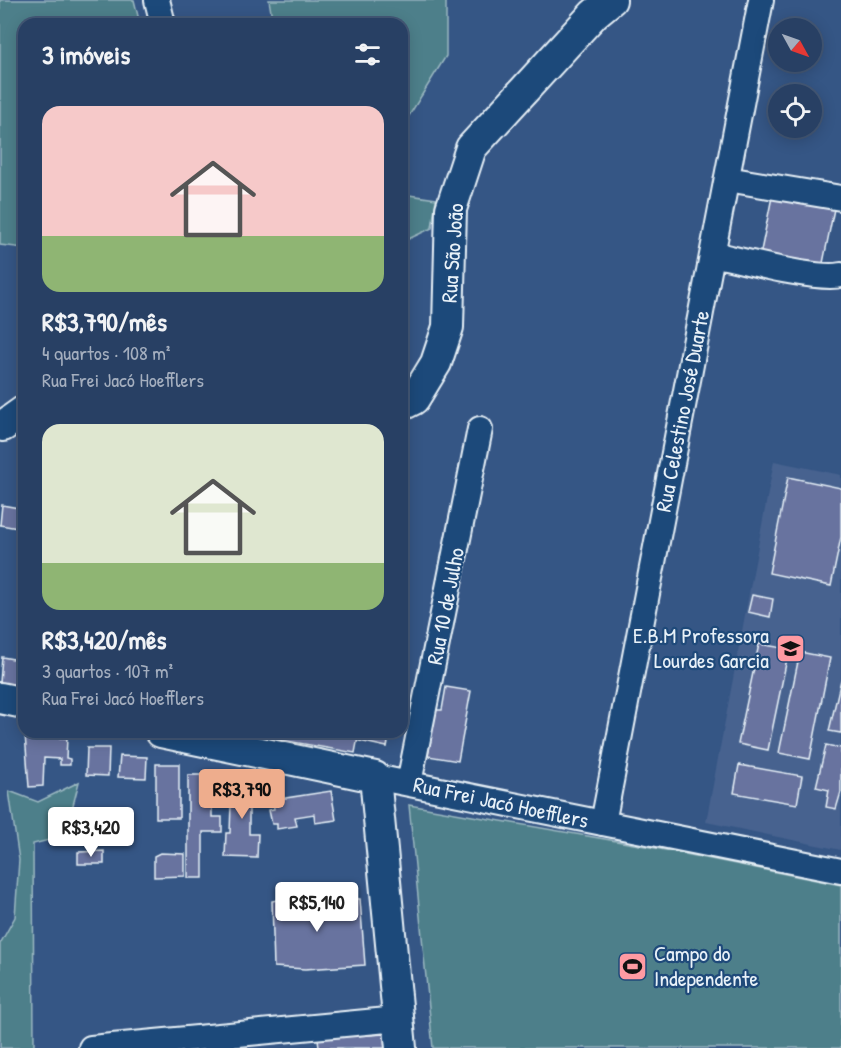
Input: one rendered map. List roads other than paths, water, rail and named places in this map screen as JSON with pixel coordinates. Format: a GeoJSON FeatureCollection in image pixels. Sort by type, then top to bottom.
{"type":"FeatureCollection","features":[{"type":"Feature","properties":{"kind":"street"},"geometry":{"type":"LineString","coordinates":[[157,0],[162,18]]}},
{"type":"Feature","properties":{"kind":"street","name":"Rua São João"},"geometry":{"type":"LineString","coordinates":[[408,402],[414,399],[436,363],[448,327],[451,208],[471,148],[594,14],[611,0]]}},
{"type":"Feature","properties":{"kind":"street","name":"Rua Celestino José Duarte"},"geometry":{"type":"LineString","coordinates":[[603,823],[761,0]]}},
{"type":"Feature","properties":{"kind":"street"},"geometry":{"type":"LineString","coordinates":[[727,179],[841,198]]}},
{"type":"Feature","properties":{"kind":"street"},"geometry":{"type":"LineString","coordinates":[[712,254],[834,277],[841,275]]}},
{"type":"Feature","properties":{"kind":"street","name":"Rua 10 de Julho"},"geometry":{"type":"LineString","coordinates":[[409,783],[480,429]]}},
{"type":"Feature","properties":{"kind":"street"},"geometry":{"type":"LineString","coordinates":[[0,698],[18,702]]}},
{"type":"Feature","properties":{"kind":"street","name":"Rua Frei Jacó Hoefflers"},"geometry":{"type":"LineString","coordinates":[[223,738],[375,777],[841,871]]}},
{"type":"Feature","properties":{"kind":"street"},"geometry":{"type":"LineString","coordinates":[[91,1048],[400,1034],[375,777]]}},
{"type":"Feature","properties":{"kind":"place","name":"E.B.M Professora Lourdes Garcia"},"geometry":{"type":"Point","coordinates":[790,648]}},
{"type":"Feature","properties":{"kind":"place","name":"Campo do Independente"},"geometry":{"type":"Point","coordinates":[633,966]}}]}
